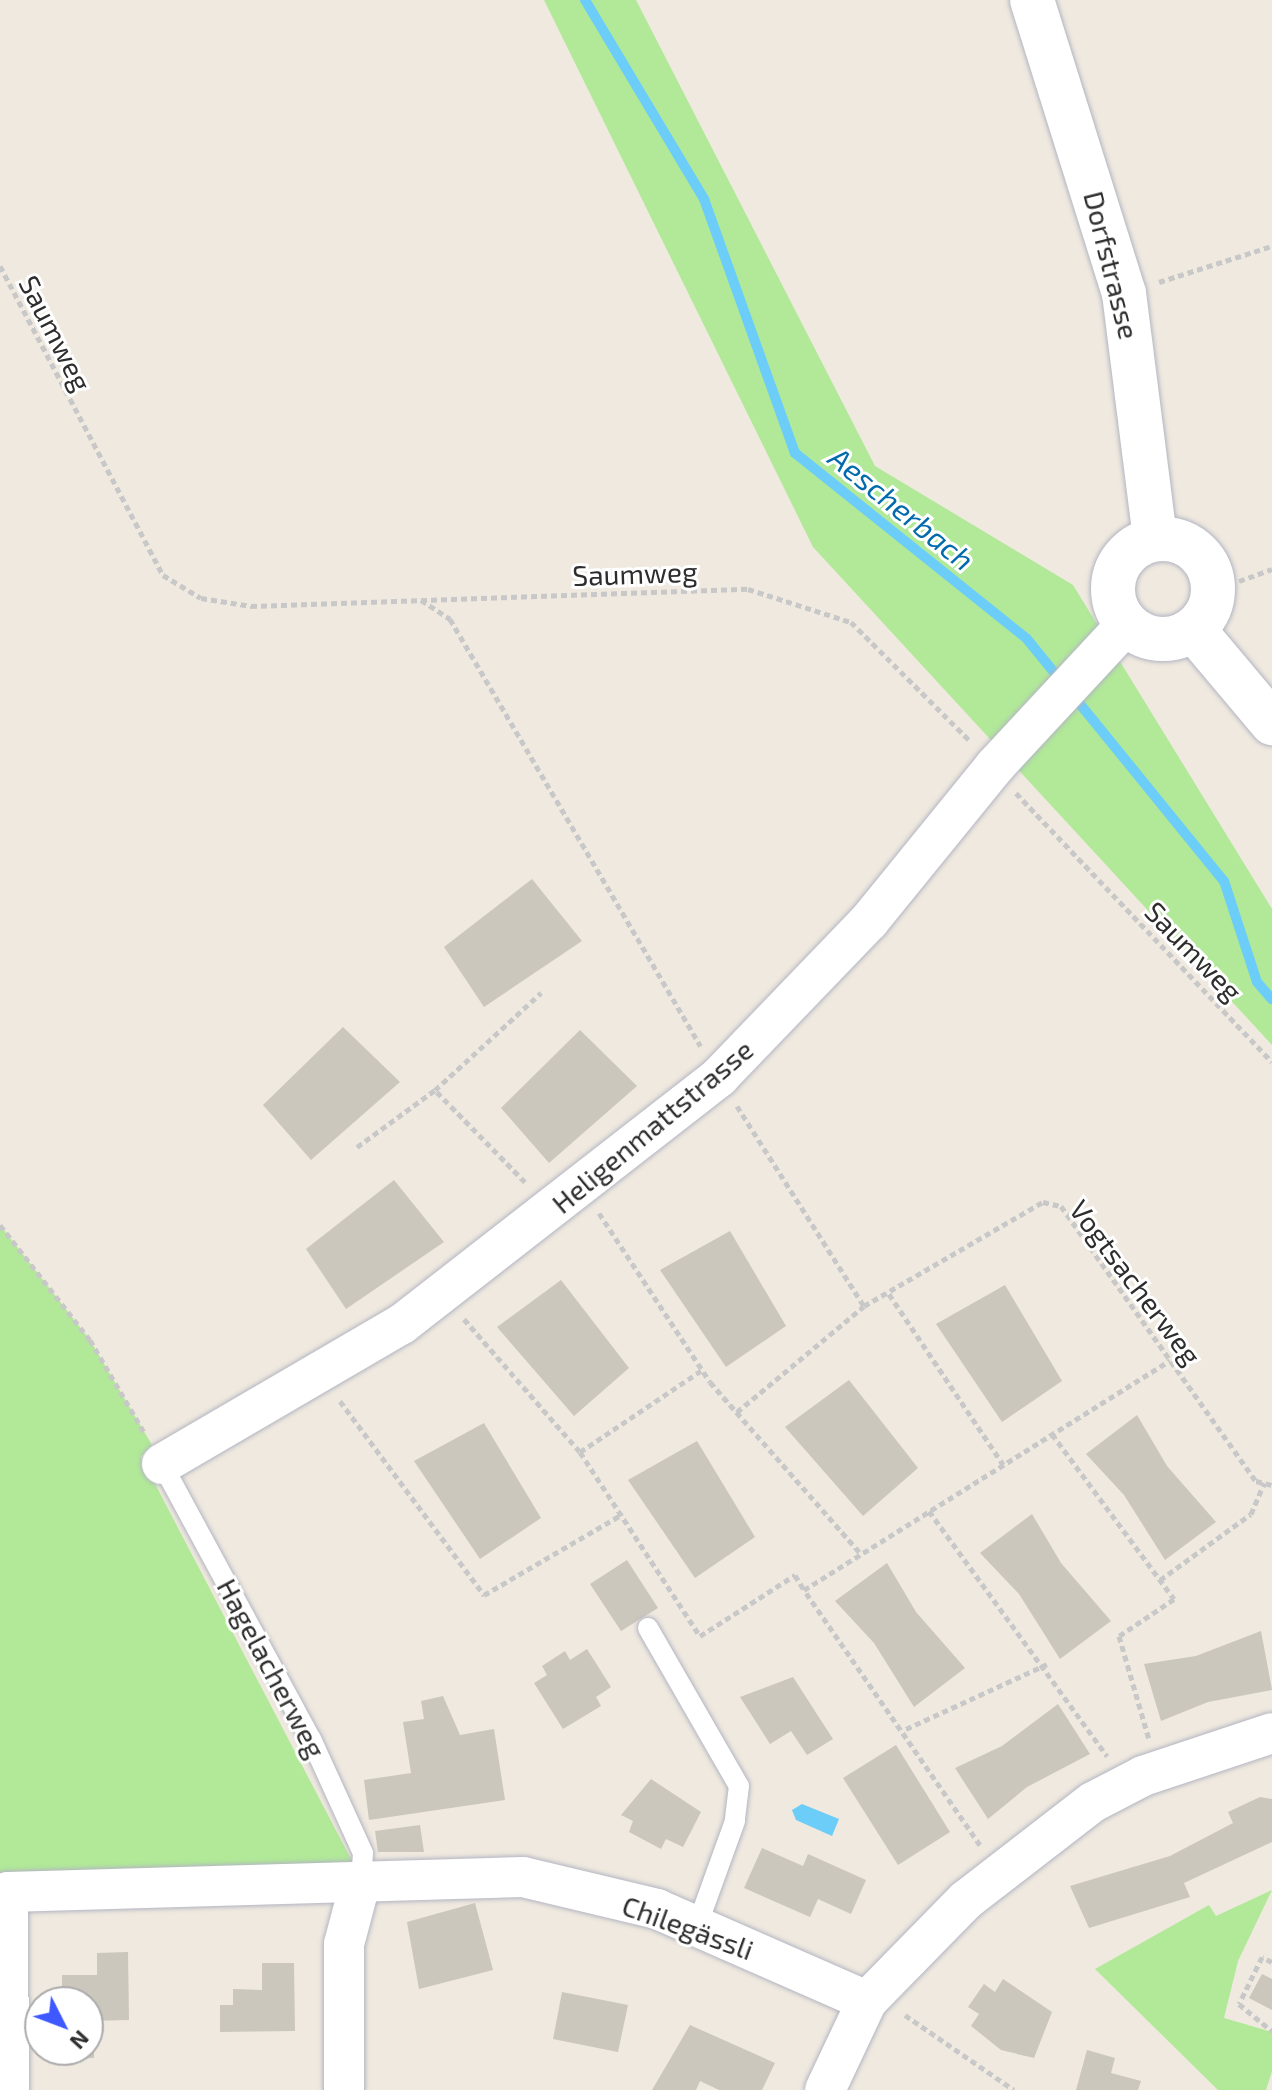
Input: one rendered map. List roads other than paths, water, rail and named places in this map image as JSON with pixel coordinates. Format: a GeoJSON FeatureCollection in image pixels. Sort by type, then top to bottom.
{"type":"FeatureCollection","features":[{"type":"Feature","properties":{"kind":"street","name":"Dorfstrasse"},"geometry":{"type":"LineString","coordinates":[[1032,0],[1124,293],[1155,539]]}},
{"type":"Feature","properties":{"kind":"street"},"geometry":{"type":"LineString","coordinates":[[1155,539],[1188,544],[1210,569],[1212,602],[1193,629],[1166,639],[1127,624],[1113,580],[1128,553],[1155,539]]}},
{"type":"Feature","properties":{"kind":"street","name":"Heligenmattstrasse"},"geometry":{"type":"LineString","coordinates":[[157,1454],[402,1324],[724,1085],[869,921],[995,766],[1083,666],[1127,624]]}},
{"type":"Feature","properties":{"kind":"street"},"geometry":{"type":"LineString","coordinates":[[1193,629],[1272,723]]}},
{"type":"Feature","properties":{"kind":"street"},"geometry":{"type":"LineString","coordinates":[[825,2090],[871,1997],[999,1874],[1142,1778],[1272,1733]]}},
{"type":"Feature","properties":{"kind":"street","name":"Chilegässli"},"geometry":{"type":"LineString","coordinates":[[9,2090],[8,1892],[523,1877],[657,1909],[871,1997]]}},
{"type":"Feature","properties":{"kind":"street"},"geometry":{"type":"LineString","coordinates":[[344,2090],[344,1944],[361,1880]]}},
{"type":"Feature","properties":{"kind":"lane","name":"Hagelacherweg"},"geometry":{"type":"LineString","coordinates":[[157,1454],[311,1739],[363,1853],[361,1880]]}},
{"type":"Feature","properties":{"kind":"lane"},"geometry":{"type":"LineString","coordinates":[[648,1628],[739,1786],[735,1821],[697,1926]]}},
{"type":"Feature","properties":{"kind":"water"},"geometry":{"type":"Polygon","coordinates":[[[802,1804],[839,1819],[832,1836],[796,1820],[792,1810],[802,1804]]]}},
{"type":"Feature","properties":{"kind":"waterway","name":"Aescherbach"},"geometry":{"type":"LineString","coordinates":[[585,0],[704,199],[795,453],[1027,639],[1061,681]]}},
{"type":"Feature","properties":{"kind":"waterway","name":"Aescherbach"},"geometry":{"type":"LineString","coordinates":[[1071,693],[1224,881],[1257,982],[1272,999]]}}]}
